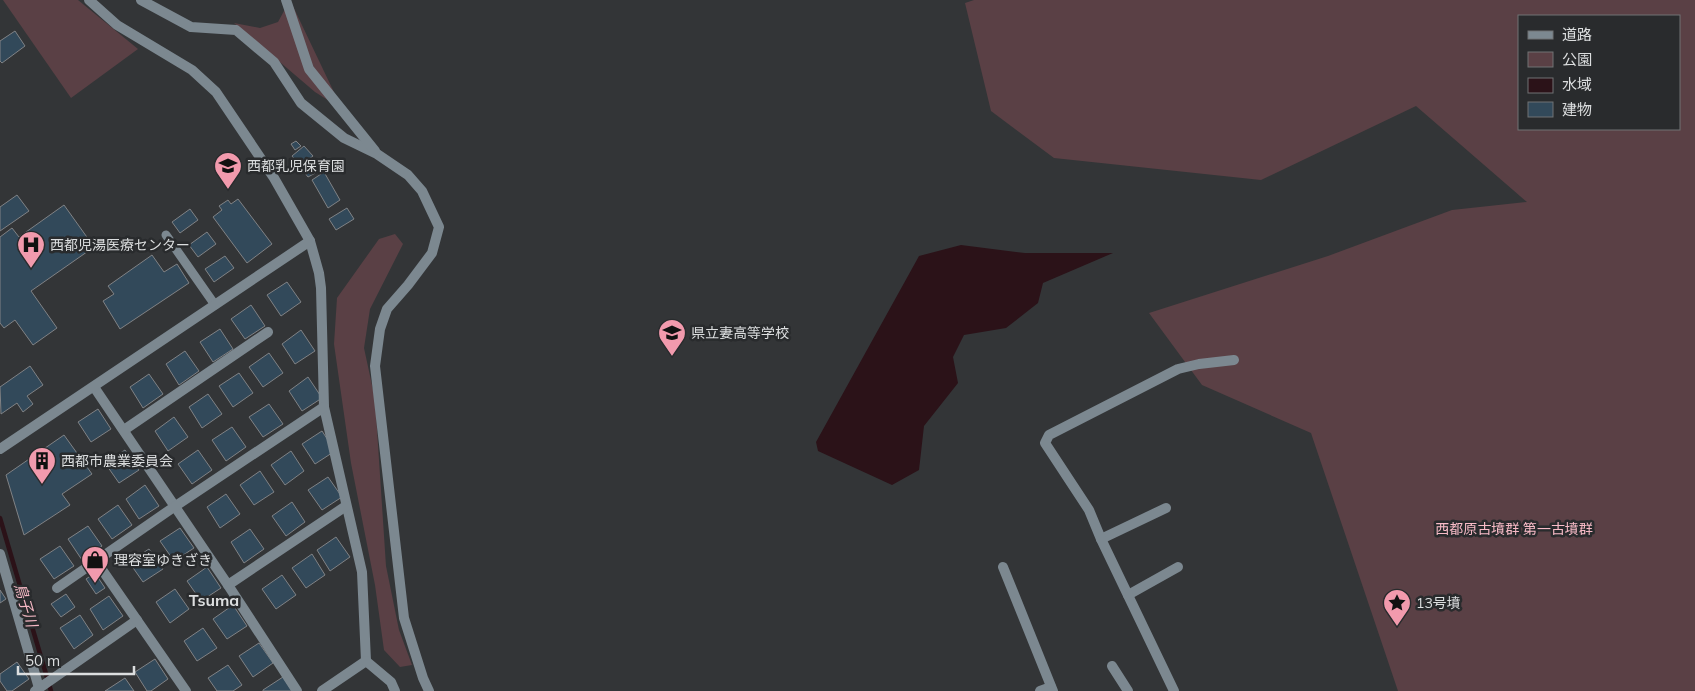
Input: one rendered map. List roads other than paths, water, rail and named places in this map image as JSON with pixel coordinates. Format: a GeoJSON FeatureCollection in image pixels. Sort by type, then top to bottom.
{"type":"FeatureCollection","features":[{"type":"Feature","properties":{"kind":"street"},"geometry":{"type":"LineString","coordinates":[[89,0],[117,24],[192,70],[216,92],[274,178],[310,241],[321,288],[324,407],[362,572],[366,661],[391,682],[394,691]]}},
{"type":"Feature","properties":{"kind":"street"},"geometry":{"type":"LineString","coordinates":[[141,0],[191,27],[236,30],[274,62],[301,103],[344,138],[377,154],[408,175],[422,192],[439,227],[432,253],[388,309],[380,329],[375,366],[404,618],[429,691]]}},
{"type":"Feature","properties":{"kind":"street"},"geometry":{"type":"LineString","coordinates":[[286,0],[309,69],[377,154]]}},
{"type":"Feature","properties":{"kind":"street"},"geometry":{"type":"LineString","coordinates":[[0,449],[310,241]]}},
{"type":"Feature","properties":{"kind":"street"},"geometry":{"type":"LineString","coordinates":[[124,430],[268,332]]}},
{"type":"Feature","properties":{"kind":"street"},"geometry":{"type":"LineString","coordinates":[[1174,691],[1088,510],[1045,443],[1049,435],[1178,370],[1199,364],[1234,360]]}},
{"type":"Feature","properties":{"kind":"street"},"geometry":{"type":"LineString","coordinates":[[94,387],[297,691]]}},
{"type":"Feature","properties":{"kind":"street"},"geometry":{"type":"LineString","coordinates":[[57,588],[324,407]]}},
{"type":"Feature","properties":{"kind":"street"},"geometry":{"type":"LineString","coordinates":[[228,585],[346,506]]}},
{"type":"Feature","properties":{"kind":"street"},"geometry":{"type":"LineString","coordinates":[[1101,539],[1166,508]]}},
{"type":"Feature","properties":{"kind":"street"},"geometry":{"type":"LineString","coordinates":[[0,554],[37,690],[137,620]]}},
{"type":"Feature","properties":{"kind":"street"},"geometry":{"type":"LineString","coordinates":[[96,561],[186,691]]}},
{"type":"Feature","properties":{"kind":"street"},"geometry":{"type":"LineString","coordinates":[[1003,566],[1052,689],[1040,691]]}},
{"type":"Feature","properties":{"kind":"street"},"geometry":{"type":"LineString","coordinates":[[1128,594],[1178,568]]}},
{"type":"Feature","properties":{"kind":"street"},"geometry":{"type":"LineString","coordinates":[[322,691],[366,661]]}},
{"type":"Feature","properties":{"kind":"street"},"geometry":{"type":"LineString","coordinates":[[1112,666],[1128,691]]}},
{"type":"Feature","properties":{"kind":"lane"},"geometry":{"type":"LineString","coordinates":[[166,236],[215,305]]}},
{"type":"Feature","properties":{"kind":"water"},"geometry":{"type":"Polygon","coordinates":[[[961,245],[1025,253],[1113,253],[1043,283],[1038,303],[1006,328],[964,335],[953,357],[958,383],[924,426],[919,470],[892,485],[818,451],[816,442],[919,256],[961,245]]]}},
{"type":"Feature","properties":{"kind":"waterway","name":"鳥子川"},"geometry":{"type":"LineString","coordinates":[[0,518],[51,691]]}},
{"type":"Feature","properties":{"kind":"place","name":"西都乳児保育園"},"geometry":{"type":"Point","coordinates":[228,190]}},
{"type":"Feature","properties":{"kind":"place","name":"西都児湯医療センター"},"geometry":{"type":"Point","coordinates":[31,269]}},
{"type":"Feature","properties":{"kind":"place","name":"県立妻高等学校"},"geometry":{"type":"Point","coordinates":[672,357]}},
{"type":"Feature","properties":{"kind":"place","name":"西都市農業委員会"},"geometry":{"type":"Point","coordinates":[42,485]}},
{"type":"Feature","properties":{"kind":"place","name":"理容室ゆきざき"},"geometry":{"type":"Point","coordinates":[95,584]}},
{"type":"Feature","properties":{"kind":"place","name":"13号墳"},"geometry":{"type":"Point","coordinates":[1397,627]}},
{"type":"Feature","properties":{"kind":"district","name":"Tsuma"},"geometry":{"type":"Point","coordinates":[214,600]}},
{"type":"Feature","properties":{"kind":"park label","name":"西都原古墳群 第一古墳群"},"geometry":{"type":"Point","coordinates":[1514,529]}}]}
